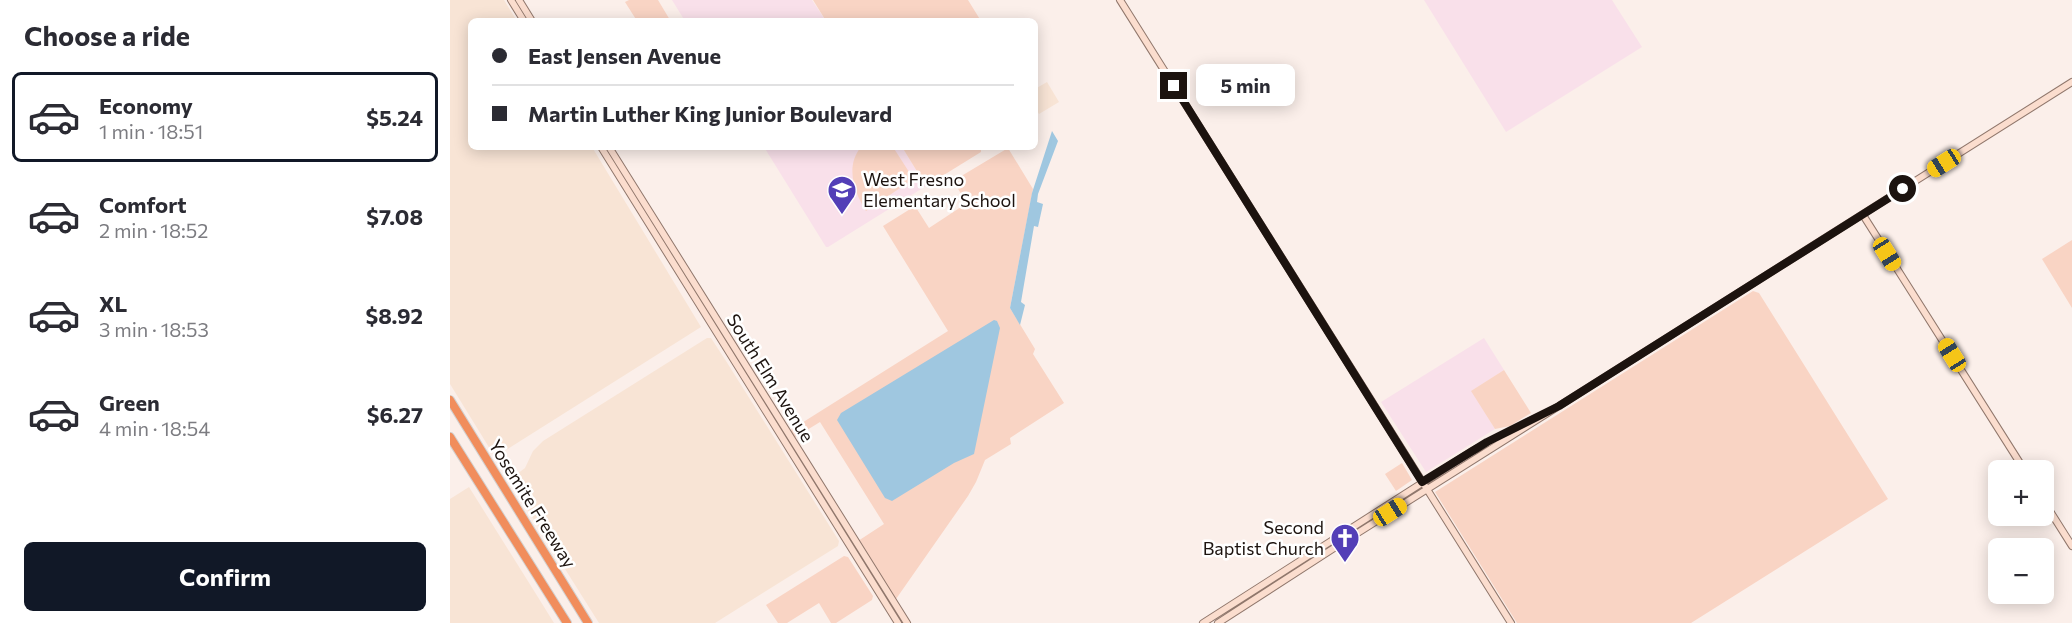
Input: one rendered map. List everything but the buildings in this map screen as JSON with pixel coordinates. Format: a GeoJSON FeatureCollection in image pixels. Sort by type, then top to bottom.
{"type":"FeatureCollection","features":[{"type":"Feature","properties":{"kind":"highway","name":"Yosemite Freeway"},"geometry":{"type":"LineString","coordinates":[[450,400],[588,623]]}},
{"type":"Feature","properties":{"kind":"highway","name":"Yosemite Freeway"},"geometry":{"type":"LineString","coordinates":[[450,437],[567,623]]}},
{"type":"Feature","properties":{"kind":"street"},"geometry":{"type":"LineString","coordinates":[[511,0],[522,18]]}},
{"type":"Feature","properties":{"kind":"street"},"geometry":{"type":"LineString","coordinates":[[519,0],[530,18]]}},
{"type":"Feature","properties":{"kind":"street"},"geometry":{"type":"LineString","coordinates":[[1120,0],[1510,623]]}},
{"type":"Feature","properties":{"kind":"street"},"geometry":{"type":"LineString","coordinates":[[1218,623],[2072,82]]}},
{"type":"Feature","properties":{"kind":"street","name":"South Elm Avenue"},"geometry":{"type":"LineString","coordinates":[[603,150],[898,623]]}},
{"type":"Feature","properties":{"kind":"street","name":"South Elm Avenue"},"geometry":{"type":"LineString","coordinates":[[611,150],[907,623]]}},
{"type":"Feature","properties":{"kind":"street"},"geometry":{"type":"LineString","coordinates":[[1863,215],[2018,460]]}},
{"type":"Feature","properties":{"kind":"street"},"geometry":{"type":"LineString","coordinates":[[1203,623],[1487,442],[1559,406]]}},
{"type":"Feature","properties":{"kind":"street"},"geometry":{"type":"LineString","coordinates":[[2054,517],[2072,546]]}},
{"type":"Feature","properties":{"kind":"shaded area"},"geometry":{"type":"Polygon","coordinates":[[[450,0],[504,0],[515,18],[468,18],[468,150],[594,150],[701,327],[495,457],[450,384],[450,0]]]}},
{"type":"Feature","properties":{"kind":"shaded area"},"geometry":{"type":"Polygon","coordinates":[[[658,0],[669,18],[635,18],[625,2],[658,0]]]}},
{"type":"Feature","properties":{"kind":"shaded area"},"geometry":{"type":"Polygon","coordinates":[[[672,0],[812,0],[824,18],[683,18],[672,0]]]}},
{"type":"Feature","properties":{"kind":"shaded area"},"geometry":{"type":"Polygon","coordinates":[[[813,0],[968,0],[979,18],[824,18],[813,0]]]}},
{"type":"Feature","properties":{"kind":"shaded area"},"geometry":{"type":"Polygon","coordinates":[[[1424,0],[1612,0],[1642,47],[1506,132],[1424,0]]]}},
{"type":"Feature","properties":{"kind":"shaded area"},"geometry":{"type":"Polygon","coordinates":[[[1047,82],[1059,102],[1039,114],[1038,112],[1038,87],[1047,82]]]}},
{"type":"Feature","properties":{"kind":"shaded area","name":"West Fresno Elementary School"},"geometry":{"type":"Polygon","coordinates":[[[766,150],[904,150],[926,186],[826,247],[766,150]]]}},
{"type":"Feature","properties":{"kind":"shaded area"},"geometry":{"type":"Polygon","coordinates":[[[859,150],[895,150],[911,175],[909,182],[866,211],[853,179],[853,162],[859,150]]]}},
{"type":"Feature","properties":{"kind":"shaded area"},"geometry":{"type":"Polygon","coordinates":[[[904,150],[981,150],[981,152],[926,186],[904,150]]]}},
{"type":"Feature","properties":{"kind":"shaded area"},"geometry":{"type":"Polygon","coordinates":[[[1005,150],[1009,150],[1033,189],[1010,308],[1035,349],[1033,354],[1064,403],[1010,438],[1011,444],[985,460],[968,496],[896,599],[858,541],[884,524],[820,422],[794,438],[789,431],[948,331],[883,226],[915,206],[929,228],[967,203],[953,181],[1005,150]]]}},
{"type":"Feature","properties":{"kind":"shaded area"},"geometry":{"type":"Polygon","coordinates":[[[2072,240],[2072,308],[2042,259],[2072,240]]]}},
{"type":"Feature","properties":{"kind":"shaded area"},"geometry":{"type":"Polygon","coordinates":[[[1753,291],[1759,293],[1888,499],[1691,623],[1517,623],[1435,492],[1753,291]]]}},
{"type":"Feature","properties":{"kind":"shaded area"},"geometry":{"type":"Polygon","coordinates":[[[707,338],[711,338],[726,361],[839,541],[838,546],[715,623],[599,623],[509,480],[525,468],[533,451],[543,441],[707,338]]]}},
{"type":"Feature","properties":{"kind":"shaded area"},"geometry":{"type":"Polygon","coordinates":[[[1484,338],[1504,370],[1472,391],[1495,429],[1426,472],[1381,402],[1484,338]]]}},
{"type":"Feature","properties":{"kind":"shaded area"},"geometry":{"type":"Polygon","coordinates":[[[1504,370],[1531,413],[1510,426],[1495,429],[1471,391],[1504,370]]]}},
{"type":"Feature","properties":{"kind":"shaded area"},"geometry":{"type":"Polygon","coordinates":[[[1402,463],[1412,480],[1396,491],[1385,474],[1402,463]]]}},
{"type":"Feature","properties":{"kind":"shaded area"},"geometry":{"type":"Polygon","coordinates":[[[469,487],[554,623],[450,623],[450,499],[469,487]]]}},
{"type":"Feature","properties":{"kind":"shaded area"},"geometry":{"type":"Polygon","coordinates":[[[844,556],[848,557],[873,596],[872,600],[836,623],[831,623],[819,603],[787,623],[778,623],[766,605],[844,556]]]}},
{"type":"Feature","properties":{"kind":"water"},"geometry":{"type":"Polygon","coordinates":[[[1052,131],[1058,141],[1038,194],[1037,202],[1043,204],[1038,227],[1034,226],[1021,302],[1025,305],[1020,325],[1010,308],[1032,193],[1052,131]]]}},
{"type":"Feature","properties":{"kind":"water"},"geometry":{"type":"Polygon","coordinates":[[[994,320],[1000,328],[974,454],[954,463],[892,501],[885,498],[837,420],[841,413],[994,320]]]}},
{"type":"Feature","properties":{"kind":"place","name":"West Fresno Elementary School"},"geometry":{"type":"Point","coordinates":[842,216]}},
{"type":"Feature","properties":{"kind":"place","name":"Second Baptist Church"},"geometry":{"type":"Point","coordinates":[1345,564]}},
{"type":"Feature","properties":{"kind":"route"},"geometry":{"type":"LineString","coordinates":[[1174,86],[1422,482],[1487,442],[1559,406],[1903,189]]}}]}
